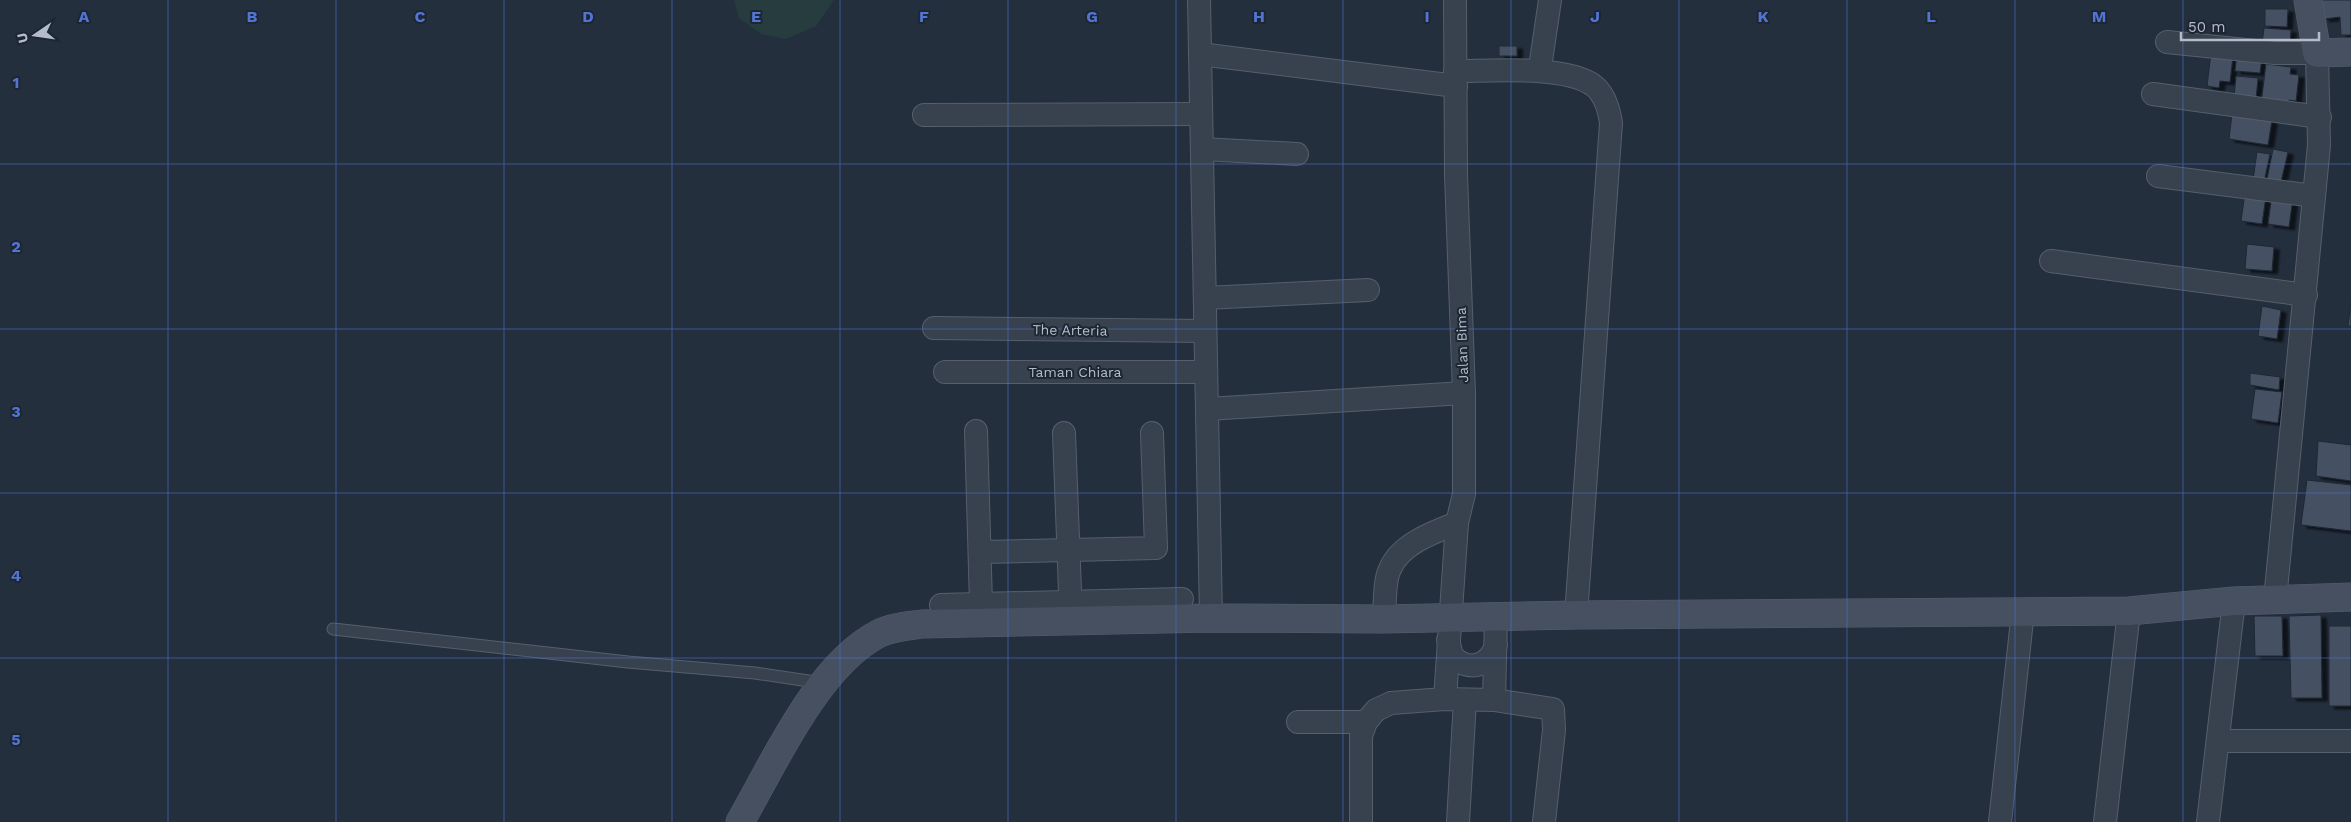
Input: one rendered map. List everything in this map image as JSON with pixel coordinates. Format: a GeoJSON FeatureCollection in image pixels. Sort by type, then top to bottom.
{"type":"FeatureCollection","features":[{"type":"Feature","properties":{"kind":"street"},"geometry":{"type":"LineString","coordinates":[[1199,0],[1211,618]]}},
{"type":"Feature","properties":{"kind":"street","name":"Jalan Bima"},"geometry":{"type":"LineString","coordinates":[[1455,0],[1456,175],[1464,393],[1464,494],[1457,523],[1449,629],[1455,700],[1458,822]]}},
{"type":"Feature","properties":{"kind":"street"},"geometry":{"type":"LineString","coordinates":[[1541,61],[1550,0]]}},
{"type":"Feature","properties":{"kind":"street"},"geometry":{"type":"LineString","coordinates":[[2275,600],[2306,294],[2320,117],[2317,53],[2308,0]]}},
{"type":"Feature","properties":{"kind":"street"},"geometry":{"type":"LineString","coordinates":[[2167,42],[2276,53],[2351,52]]}},
{"type":"Feature","properties":{"kind":"street"},"geometry":{"type":"LineString","coordinates":[[1200,54],[1456,78],[1538,71],[1581,78],[1594,86],[1608,108],[1611,123],[1576,615]]}},
{"type":"Feature","properties":{"kind":"street"},"geometry":{"type":"LineString","coordinates":[[2153,94],[2320,117]]}},
{"type":"Feature","properties":{"kind":"street"},"geometry":{"type":"LineString","coordinates":[[924,114],[1201,114]]}},
{"type":"Feature","properties":{"kind":"street"},"geometry":{"type":"LineString","coordinates":[[1202,149],[1298,154]]}},
{"type":"Feature","properties":{"kind":"street"},"geometry":{"type":"LineString","coordinates":[[2158,176],[2314,196]]}},
{"type":"Feature","properties":{"kind":"street"},"geometry":{"type":"LineString","coordinates":[[2050,261],[2306,294]]}},
{"type":"Feature","properties":{"kind":"street"},"geometry":{"type":"LineString","coordinates":[[1205,298],[1368,290]]}},
{"type":"Feature","properties":{"kind":"street","name":"The Arteria"},"geometry":{"type":"LineString","coordinates":[[934,328],[1206,331]]}},
{"type":"Feature","properties":{"kind":"street","name":"Taman Chiara"},"geometry":{"type":"LineString","coordinates":[[945,372],[1206,372]]}},
{"type":"Feature","properties":{"kind":"street"},"geometry":{"type":"LineString","coordinates":[[1207,409],[1464,393]]}},
{"type":"Feature","properties":{"kind":"street"},"geometry":{"type":"LineString","coordinates":[[976,431],[981,604]]}},
{"type":"Feature","properties":{"kind":"street"},"geometry":{"type":"LineString","coordinates":[[1064,433],[1071,611]]}},
{"type":"Feature","properties":{"kind":"street"},"geometry":{"type":"LineString","coordinates":[[980,552],[1156,548],[1152,433]]}},
{"type":"Feature","properties":{"kind":"street"},"geometry":{"type":"LineString","coordinates":[[1384,620],[1389,570],[1398,555],[1435,532],[1457,523]]}},
{"type":"Feature","properties":{"kind":"street"},"geometry":{"type":"LineString","coordinates":[[941,605],[981,604],[1071,611],[1211,618],[1384,620],[1449,629],[1496,617],[2129,611],[2234,601],[2351,597]]}},
{"type":"Feature","properties":{"kind":"street"},"geometry":{"type":"LineString","coordinates":[[740,822],[800,717],[822,683],[840,662],[860,645],[880,633],[922,624],[1182,599]]}},
{"type":"Feature","properties":{"kind":"street"},"geometry":{"type":"LineString","coordinates":[[2208,822],[2234,601]]}},
{"type":"Feature","properties":{"kind":"street"},"geometry":{"type":"LineString","coordinates":[[2000,822],[2023,611]]}},
{"type":"Feature","properties":{"kind":"street"},"geometry":{"type":"LineString","coordinates":[[2105,822],[2129,611]]}},
{"type":"Feature","properties":{"kind":"street"},"geometry":{"type":"LineString","coordinates":[[1494,700],[1496,617]]}},
{"type":"Feature","properties":{"kind":"street"},"geometry":{"type":"LineString","coordinates":[[1449,629],[1452,656],[1466,666],[1482,664],[1489,660],[1496,645]]}},
{"type":"Feature","properties":{"kind":"street"},"geometry":{"type":"LineString","coordinates":[[1361,822],[1361,736],[1366,722],[1376,710],[1391,703],[1494,700],[1553,709],[1554,730],[1544,822]]}},
{"type":"Feature","properties":{"kind":"street"},"geometry":{"type":"LineString","coordinates":[[1298,722],[1366,722]]}},
{"type":"Feature","properties":{"kind":"street"},"geometry":{"type":"LineString","coordinates":[[2218,742],[2351,741]]}},
{"type":"Feature","properties":{"kind":"lane"},"geometry":{"type":"LineString","coordinates":[[333,629],[628,662],[755,673],[822,683]]}},
{"type":"Feature","properties":{"kind":"green space"},"geometry":{"type":"Polygon","coordinates":[[[734,0],[834,0],[816,26],[786,39],[761,34],[739,18],[734,0]]]}},
{"type":"Feature","properties":{"kind":"building"},"geometry":{"type":"Polygon","coordinates":[[[2322,0],[2351,0],[2351,35],[2341,35],[2340,17],[2324,19],[2322,0]]]}},
{"type":"Feature","properties":{"kind":"building"},"geometry":{"type":"Polygon","coordinates":[[[2265,9],[2288,9],[2287,27],[2265,26],[2265,9]]]}},
{"type":"Feature","properties":{"kind":"building"},"geometry":{"type":"Polygon","coordinates":[[[2264,28],[2291,30],[2290,46],[2262,44],[2264,28]]]}},
{"type":"Feature","properties":{"kind":"building"},"geometry":{"type":"Polygon","coordinates":[[[1499,46],[1517,46],[1517,56],[1499,56],[1499,46]]]}},
{"type":"Feature","properties":{"kind":"building"},"geometry":{"type":"Polygon","coordinates":[[[2211,53],[2233,56],[2230,82],[2220,81],[2219,88],[2207,86],[2211,53]]]}},
{"type":"Feature","properties":{"kind":"building"},"geometry":{"type":"Polygon","coordinates":[[[2237,54],[2262,57],[2260,73],[2235,71],[2237,54]]]}},
{"type":"Feature","properties":{"kind":"building"},"geometry":{"type":"Polygon","coordinates":[[[2266,64],[2291,67],[2290,74],[2299,75],[2296,101],[2289,100],[2288,108],[2261,104],[2266,64]]]}},
{"type":"Feature","properties":{"kind":"building"},"geometry":{"type":"Polygon","coordinates":[[[2236,76],[2258,78],[2256,99],[2234,97],[2236,76]]]}},
{"type":"Feature","properties":{"kind":"building"},"geometry":{"type":"Polygon","coordinates":[[[2232,114],[2272,120],[2268,145],[2229,139],[2232,114]]]}},
{"type":"Feature","properties":{"kind":"building"},"geometry":{"type":"Polygon","coordinates":[[[2273,149],[2288,152],[2280,186],[2266,184],[2273,149]]]}},
{"type":"Feature","properties":{"kind":"building"},"geometry":{"type":"Polygon","coordinates":[[[2257,152],[2270,154],[2264,182],[2253,180],[2257,152]]]}},
{"type":"Feature","properties":{"kind":"building"},"geometry":{"type":"Polygon","coordinates":[[[2245,193],[2266,196],[2262,224],[2241,221],[2245,193]]]}},
{"type":"Feature","properties":{"kind":"building"},"geometry":{"type":"Polygon","coordinates":[[[2272,194],[2293,197],[2289,227],[2268,224],[2272,194]]]}},
{"type":"Feature","properties":{"kind":"building"},"geometry":{"type":"Polygon","coordinates":[[[2247,244],[2274,247],[2272,271],[2245,269],[2247,244]]]}},
{"type":"Feature","properties":{"kind":"building"},"geometry":{"type":"Polygon","coordinates":[[[2351,302],[2351,326],[2348,326],[2351,302]]]}},
{"type":"Feature","properties":{"kind":"building"},"geometry":{"type":"Polygon","coordinates":[[[2262,306],[2281,310],[2277,339],[2258,336],[2262,306]]]}},
{"type":"Feature","properties":{"kind":"building"},"geometry":{"type":"Polygon","coordinates":[[[2250,373],[2280,377],[2279,390],[2250,385],[2250,373]]]}},
{"type":"Feature","properties":{"kind":"building"},"geometry":{"type":"Polygon","coordinates":[[[2255,389],[2282,392],[2278,423],[2251,419],[2255,389]]]}},
{"type":"Feature","properties":{"kind":"building"},"geometry":{"type":"Polygon","coordinates":[[[2318,441],[2351,445],[2351,481],[2316,476],[2318,441]]]}},
{"type":"Feature","properties":{"kind":"building"},"geometry":{"type":"Polygon","coordinates":[[[2307,480],[2351,485],[2351,531],[2301,525],[2307,480]]]}},
{"type":"Feature","properties":{"kind":"building"},"geometry":{"type":"Polygon","coordinates":[[[2321,615],[2322,698],[2291,698],[2289,616],[2321,615]]]}},
{"type":"Feature","properties":{"kind":"building"},"geometry":{"type":"Polygon","coordinates":[[[2254,616],[2282,616],[2283,656],[2255,656],[2254,616]]]}},
{"type":"Feature","properties":{"kind":"building"},"geometry":{"type":"Polygon","coordinates":[[[2329,626],[2351,626],[2351,706],[2329,706],[2329,626]]]}}]}
